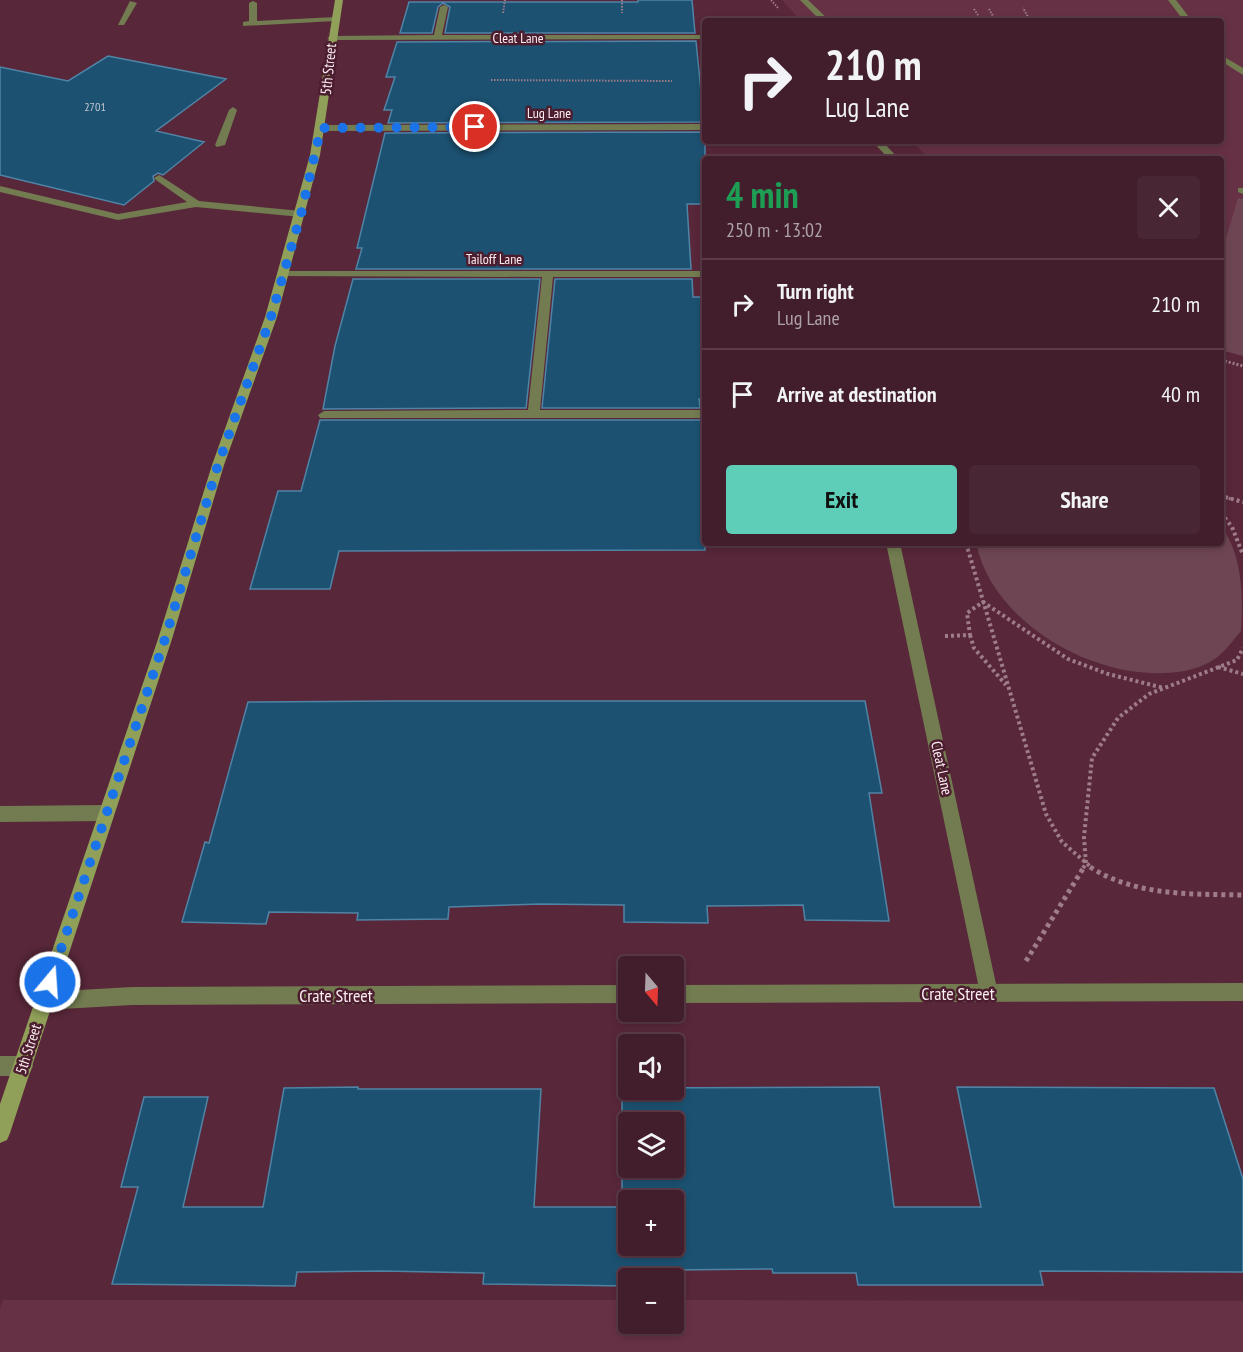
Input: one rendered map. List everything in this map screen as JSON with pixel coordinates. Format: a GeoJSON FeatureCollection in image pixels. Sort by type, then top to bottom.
{"type":"FeatureCollection","features":[{"type":"Feature","properties":{"kind":"street","name":"5th Street"},"geometry":{"type":"LineString","coordinates":[[0,1133],[165,639],[218,465],[284,274],[321,128],[339,0]]}},
{"type":"Feature","properties":{"kind":"street"},"geometry":{"type":"LineString","coordinates":[[804,0],[823,18]]}},
{"type":"Feature","properties":{"kind":"street"},"geometry":{"type":"LineString","coordinates":[[1172,0],[1186,18]]}},
{"type":"Feature","properties":{"kind":"street"},"geometry":{"type":"LineString","coordinates":[[121,23],[133,3]]}},
{"type":"Feature","properties":{"kind":"street"},"geometry":{"type":"LineString","coordinates":[[254,3],[250,24],[335,19]]}},
{"type":"Feature","properties":{"kind":"street"},"geometry":{"type":"LineString","coordinates":[[437,38],[444,7]]}},
{"type":"Feature","properties":{"kind":"street","name":"Cleat Lane"},"geometry":{"type":"LineString","coordinates":[[332,38],[702,37]]}},
{"type":"Feature","properties":{"kind":"street"},"geometry":{"type":"LineString","coordinates":[[1224,59],[1243,72]]}},
{"type":"Feature","properties":{"kind":"street"},"geometry":{"type":"LineString","coordinates":[[220,145],[233,110]]}},
{"type":"Feature","properties":{"kind":"street","name":"Lug Lane"},"geometry":{"type":"LineString","coordinates":[[321,128],[702,127]]}},
{"type":"Feature","properties":{"kind":"street"},"geometry":{"type":"LineString","coordinates":[[880,144],[891,156]]}},
{"type":"Feature","properties":{"kind":"street"},"geometry":{"type":"LineString","coordinates":[[159,178],[196,204]]}},
{"type":"Feature","properties":{"kind":"street"},"geometry":{"type":"LineString","coordinates":[[0,189],[118,217],[196,204],[301,214]]}},
{"type":"Feature","properties":{"kind":"street","name":"Tailoff Lane"},"geometry":{"type":"LineString","coordinates":[[284,274],[702,274]]}},
{"type":"Feature","properties":{"kind":"street"},"geometry":{"type":"LineString","coordinates":[[534,414],[548,274]]}},
{"type":"Feature","properties":{"kind":"street"},"geometry":{"type":"LineString","coordinates":[[324,415],[702,414]]}},
{"type":"Feature","properties":{"kind":"street","name":"Cleat Lane"},"geometry":{"type":"LineString","coordinates":[[894,546],[998,992]]}},
{"type":"Feature","properties":{"kind":"street"},"geometry":{"type":"LineString","coordinates":[[0,814],[106,813]]}},
{"type":"Feature","properties":{"kind":"street","name":"Crate Street"},"geometry":{"type":"LineString","coordinates":[[684,994],[1243,992]]}},
{"type":"Feature","properties":{"kind":"street","name":"Crate Street"},"geometry":{"type":"LineString","coordinates":[[44,1001],[144,996],[618,994]]}},
{"type":"Feature","properties":{"kind":"street"},"geometry":{"type":"LineString","coordinates":[[0,1066],[23,1066]]}},
{"type":"Feature","properties":{"kind":"path"},"geometry":{"type":"LineString","coordinates":[[974,9],[980,18],[1028,17],[1023,8]]}},
{"type":"Feature","properties":{"kind":"path"},"geometry":{"type":"LineString","coordinates":[[989,9],[994,18]]}},
{"type":"Feature","properties":{"kind":"path"},"geometry":{"type":"LineString","coordinates":[[491,80],[672,81]]}},
{"type":"Feature","properties":{"kind":"path"},"geometry":{"type":"LineString","coordinates":[[1224,361],[1243,366]]}},
{"type":"Feature","properties":{"kind":"path"},"geometry":{"type":"LineString","coordinates":[[1224,497],[1243,502]]}},
{"type":"Feature","properties":{"kind":"path"},"geometry":{"type":"LineString","coordinates":[[1224,517],[1232,527],[1243,555]]}},
{"type":"Feature","properties":{"kind":"path"},"geometry":{"type":"LineString","coordinates":[[967,546],[1046,814],[1063,844],[1086,864],[1115,882],[1152,892],[1243,895]]}},
{"type":"Feature","properties":{"kind":"path"},"geometry":{"type":"LineString","coordinates":[[983,602],[967,613],[970,635],[974,648],[1007,686]]}},
{"type":"Feature","properties":{"kind":"path"},"geometry":{"type":"LineString","coordinates":[[983,602],[1003,611],[1054,652],[1102,673],[1165,688]]}},
{"type":"Feature","properties":{"kind":"path"},"geometry":{"type":"LineString","coordinates":[[945,636],[970,635]]}},
{"type":"Feature","properties":{"kind":"path"},"geometry":{"type":"LineString","coordinates":[[998,992],[1086,864],[1084,837],[1092,758],[1118,718],[1149,694],[1237,660],[1243,648]]}},
{"type":"Feature","properties":{"kind":"path"},"geometry":{"type":"LineString","coordinates":[[1218,667],[1243,674]]}},
{"type":"Feature","properties":{"kind":"shaded area"},"geometry":{"type":"Polygon","coordinates":[[[782,0],[1243,0],[1243,356],[1224,351],[1224,156],[926,156],[915,144],[1224,144],[1224,18],[798,18],[782,0]]]}},
{"type":"Feature","properties":{"kind":"shaded area"},"geometry":{"type":"Polygon","coordinates":[[[1238,198],[1243,199],[1243,356],[1224,351],[1224,245],[1238,198]]]}},
{"type":"Feature","properties":{"kind":"shaded area"},"geometry":{"type":"Polygon","coordinates":[[[1224,531],[1238,563],[1242,604],[1241,631],[1211,662],[1184,671],[1135,672],[1105,665],[1076,654],[1048,639],[1023,619],[1002,597],[986,571],[977,546],[1224,546],[1224,531]]]}},
{"type":"Feature","properties":{"kind":"shaded area"},"geometry":{"type":"Polygon","coordinates":[[[3,1300],[618,1300],[618,1334],[684,1334],[684,1300],[1243,1301],[1243,1352],[0,1352],[0,1308],[3,1300]]]}},
{"type":"Feature","properties":{"kind":"building"},"geometry":{"type":"Polygon","coordinates":[[[638,0],[692,0],[695,33],[445,33],[450,7],[443,3],[438,7],[432,33],[400,33],[409,2],[638,2],[638,0]]]}},
{"type":"Feature","properties":{"kind":"building"},"geometry":{"type":"Polygon","coordinates":[[[696,41],[702,122],[388,123],[392,110],[384,110],[395,77],[386,77],[397,42],[696,41]]]}},
{"type":"Feature","properties":{"kind":"building"},"geometry":{"type":"Polygon","coordinates":[[[108,56],[226,79],[156,131],[204,142],[163,175],[158,173],[153,176],[154,181],[124,205],[0,175],[0,67],[68,81],[108,56]]]}},
{"type":"Feature","properties":{"kind":"building"},"geometry":{"type":"Polygon","coordinates":[[[702,132],[705,156],[702,156],[702,204],[687,204],[691,269],[356,269],[362,248],[357,248],[385,133],[702,132]]]}},
{"type":"Feature","properties":{"kind":"building"},"geometry":{"type":"Polygon","coordinates":[[[353,279],[540,279],[526,408],[323,409],[335,346],[353,279]]]}},
{"type":"Feature","properties":{"kind":"building"},"geometry":{"type":"Polygon","coordinates":[[[555,279],[692,279],[693,297],[702,297],[702,399],[699,399],[700,408],[542,408],[555,279]]]}},
{"type":"Feature","properties":{"kind":"building"},"geometry":{"type":"Polygon","coordinates":[[[320,420],[701,420],[702,546],[705,546],[705,550],[339,551],[330,589],[250,589],[278,491],[301,491],[320,420]]]}},
{"type":"Feature","properties":{"kind":"building"},"geometry":{"type":"Polygon","coordinates":[[[865,701],[882,793],[869,793],[889,921],[805,920],[803,905],[707,906],[708,923],[624,922],[624,905],[541,904],[449,907],[448,919],[357,920],[358,913],[269,912],[266,924],[182,922],[205,842],[209,843],[248,702],[865,701]]]}},
{"type":"Feature","properties":{"kind":"building"},"geometry":{"type":"Polygon","coordinates":[[[879,1087],[894,1207],[981,1207],[957,1087],[1214,1088],[1243,1179],[1243,1272],[1040,1271],[1043,1285],[858,1285],[856,1273],[773,1273],[772,1269],[684,1270],[684,1268],[618,1268],[618,1286],[483,1284],[484,1273],[382,1271],[297,1272],[295,1286],[112,1284],[138,1187],[121,1187],[144,1097],[208,1097],[183,1207],[263,1207],[284,1088],[541,1089],[534,1207],[618,1207],[618,1256],[684,1256],[684,1190],[622,1190],[622,1178],[684,1178],[684,1112],[622,1112],[622,1100],[684,1100],[684,1088],[879,1087]]]}},
{"type":"Feature","properties":{"kind":"route"},"geometry":{"type":"LineString","coordinates":[[50,982],[165,639],[218,465],[271,317],[301,214],[321,128],[475,127]]}}]}
